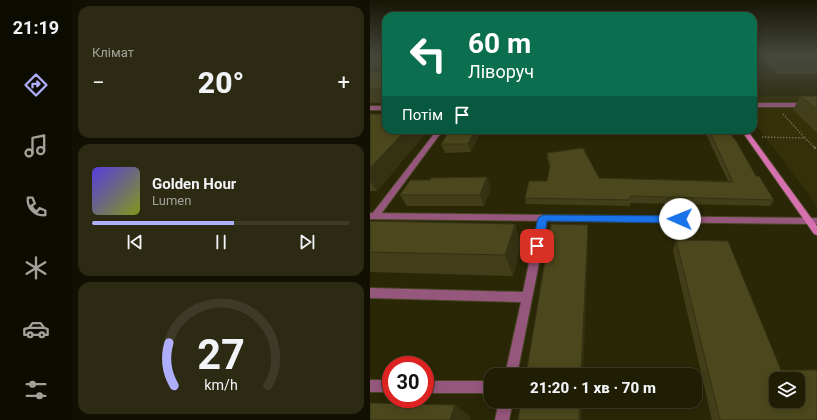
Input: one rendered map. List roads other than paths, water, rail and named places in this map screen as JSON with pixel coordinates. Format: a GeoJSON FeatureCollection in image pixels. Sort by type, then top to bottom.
{"type":"FeatureCollection","features":[{"type":"Feature","properties":{"kind":"street"},"geometry":{"type":"LineString","coordinates":[[757,105],[817,105]]}},
{"type":"Feature","properties":{"kind":"street"},"geometry":{"type":"LineString","coordinates":[[370,108],[382,108]]}},
{"type":"Feature","properties":{"kind":"street"},"geometry":{"type":"LineString","coordinates":[[373,216],[437,134]]}},
{"type":"Feature","properties":{"kind":"street"},"geometry":{"type":"LineString","coordinates":[[747,134],[813,221],[817,232]]}},
{"type":"Feature","properties":{"kind":"street"},"geometry":{"type":"LineString","coordinates":[[373,216],[813,221]]}},
{"type":"Feature","properties":{"kind":"street"},"geometry":{"type":"LineString","coordinates":[[512,368],[543,218]]}},
{"type":"Feature","properties":{"kind":"street"},"geometry":{"type":"LineString","coordinates":[[370,293],[527,296]]}},
{"type":"Feature","properties":{"kind":"street"},"geometry":{"type":"LineString","coordinates":[[370,386],[382,386]]}},
{"type":"Feature","properties":{"kind":"street"},"geometry":{"type":"LineString","coordinates":[[434,386],[484,387]]}},
{"type":"Feature","properties":{"kind":"street"},"geometry":{"type":"LineString","coordinates":[[502,420],[505,408]]}}]}
